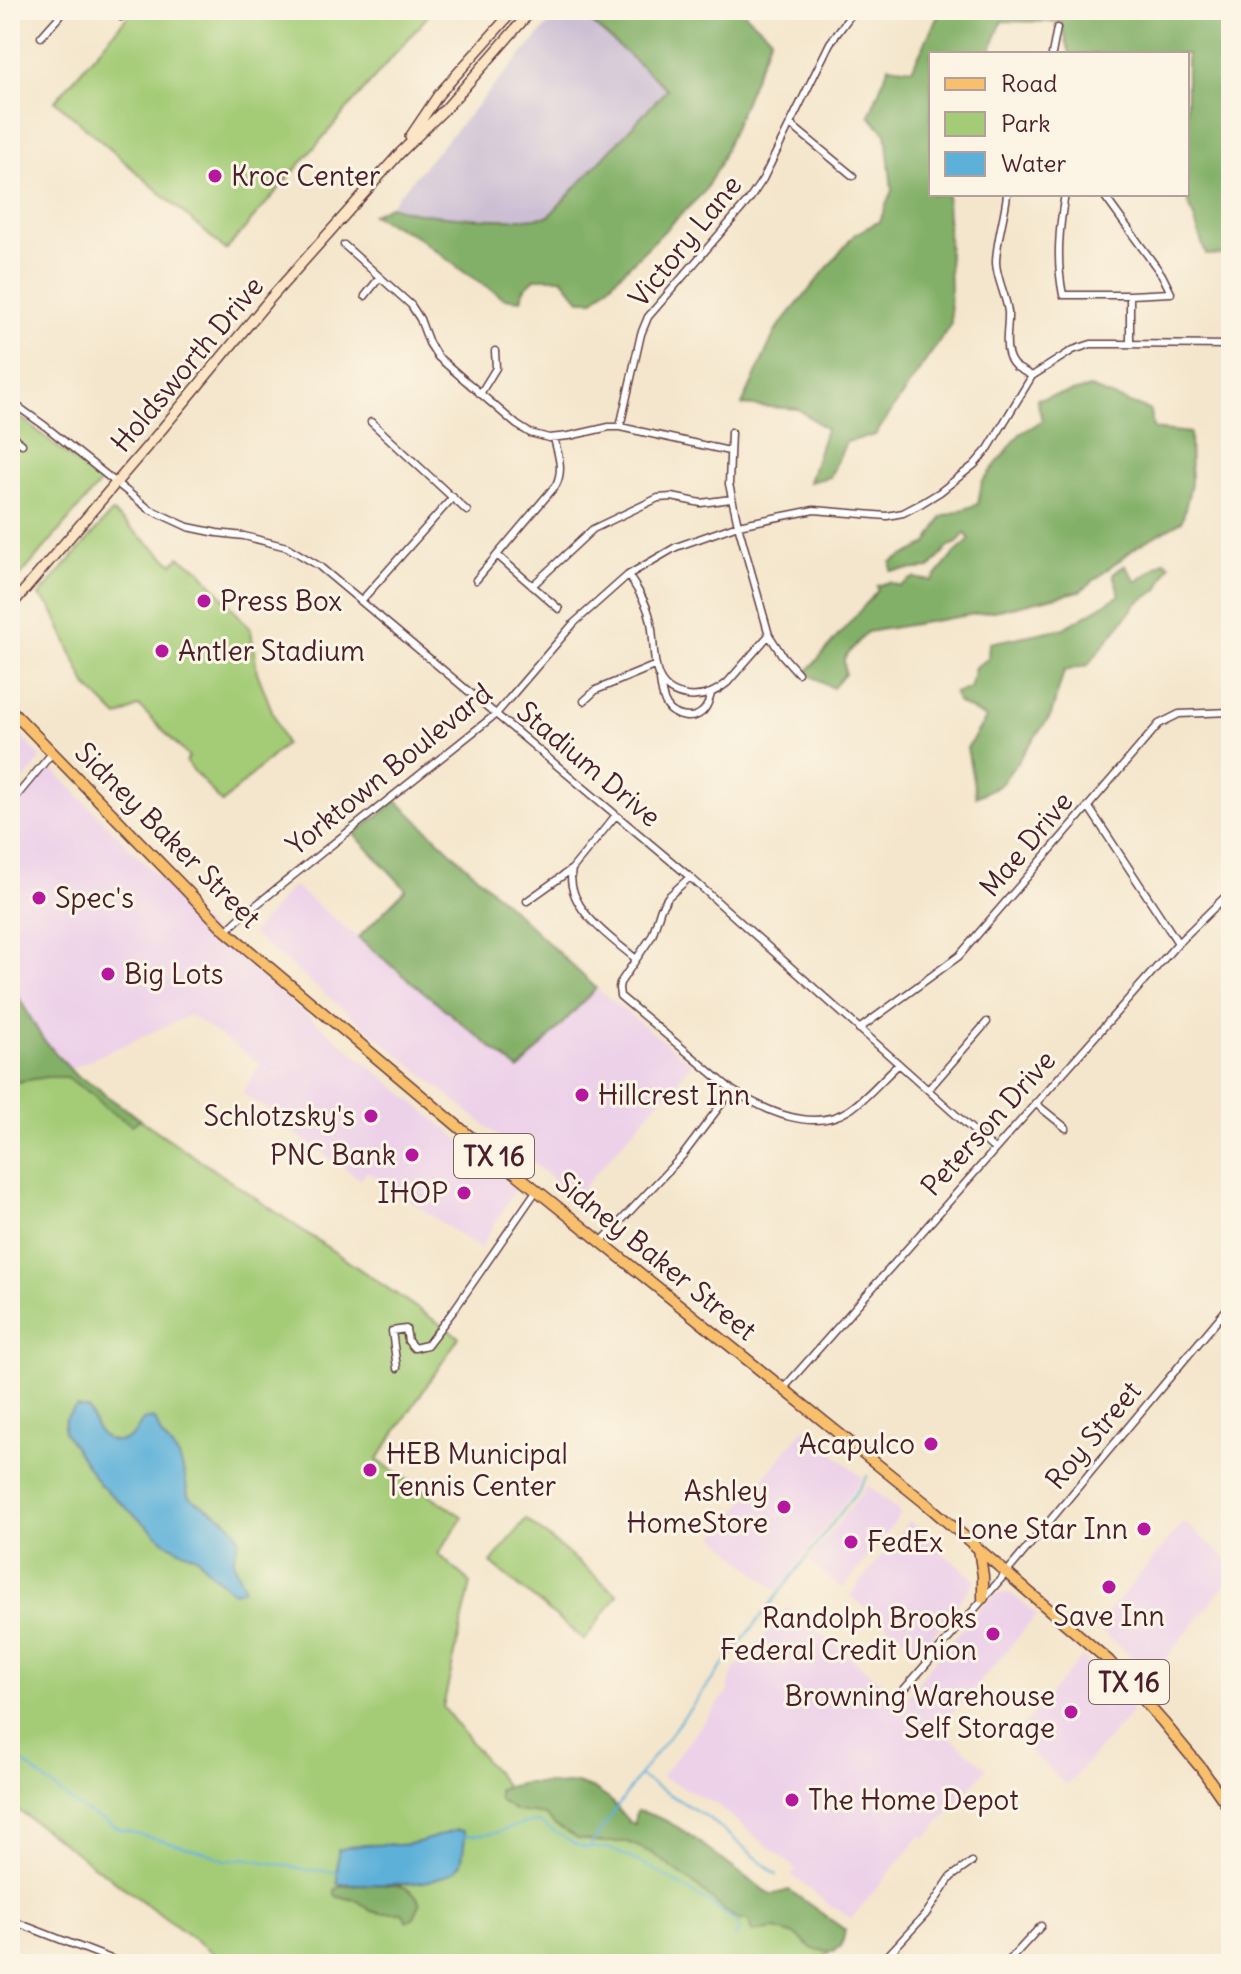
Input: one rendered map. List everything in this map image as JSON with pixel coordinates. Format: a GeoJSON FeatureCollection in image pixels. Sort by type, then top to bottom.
{"type":"FeatureCollection","features":[{"type":"Feature","properties":{"kind":"main road","name":"Holdsworth Drive"},"geometry":{"type":"LineString","coordinates":[[400,153],[439,94],[514,10]]}},
{"type":"Feature","properties":{"kind":"main road","name":"Holdsworth Drive"},"geometry":{"type":"LineString","coordinates":[[10,607],[269,300],[532,10]]}},
{"type":"Feature","properties":{"kind":"main road","name":"Sidney Baker Street"},"geometry":{"type":"LineString","coordinates":[[10,709],[226,931],[536,1191],[1007,1572],[1109,1661],[1201,1768],[1231,1811]]}},
{"type":"Feature","properties":{"kind":"main road"},"geometry":{"type":"LineString","coordinates":[[979,1549],[983,1598]]}},
{"type":"Feature","properties":{"kind":"street"},"geometry":{"type":"LineString","coordinates":[[41,37],[65,10]]}},
{"type":"Feature","properties":{"kind":"street"},"geometry":{"type":"LineString","coordinates":[[113,10],[121,17]]}},
{"type":"Feature","properties":{"kind":"street","name":"Victory Lane"},"geometry":{"type":"LineString","coordinates":[[620,427],[641,334],[648,317],[749,200],[763,179],[830,43],[847,13],[856,10]]}},
{"type":"Feature","properties":{"kind":"street"},"geometry":{"type":"LineString","coordinates":[[1052,52],[1057,28]]}},
{"type":"Feature","properties":{"kind":"street"},"geometry":{"type":"LineString","coordinates":[[790,124],[853,176]]}},
{"type":"Feature","properties":{"kind":"street"},"geometry":{"type":"LineString","coordinates":[[1007,196],[996,255],[997,273],[1008,312],[1010,358],[1015,366],[1032,376]]}},
{"type":"Feature","properties":{"kind":"street"},"geometry":{"type":"LineString","coordinates":[[1065,196],[1059,225],[1059,272],[1063,295],[1171,293],[1162,275],[1104,196]]}},
{"type":"Feature","properties":{"kind":"street"},"geometry":{"type":"LineString","coordinates":[[344,245],[411,305],[438,357],[530,433],[554,438],[620,427],[729,451]]}},
{"type":"Feature","properties":{"kind":"street"},"geometry":{"type":"LineString","coordinates":[[365,296],[380,277]]}},
{"type":"Feature","properties":{"kind":"street"},"geometry":{"type":"LineString","coordinates":[[1130,295],[1130,344]]}},
{"type":"Feature","properties":{"kind":"street","name":"Yorktown Boulevard"},"geometry":{"type":"LineString","coordinates":[[226,931],[496,714],[574,623],[628,575],[676,547],[738,525],[814,510],[887,516],[903,513],[940,492],[974,465],[988,449],[1032,376],[1073,350],[1091,344],[1231,345]]}},
{"type":"Feature","properties":{"kind":"street"},"geometry":{"type":"LineString","coordinates":[[480,394],[496,368],[495,351]]}},
{"type":"Feature","properties":{"kind":"street","name":"Stadium Drive"},"geometry":{"type":"LineString","coordinates":[[10,401],[149,509],[188,527],[287,547],[319,566],[690,877],[994,1149]]}},
{"type":"Feature","properties":{"kind":"street"},"geometry":{"type":"LineString","coordinates":[[371,422],[467,511]]}},
{"type":"Feature","properties":{"kind":"street"},"geometry":{"type":"LineString","coordinates":[[731,432],[731,499],[738,525],[769,635],[798,673]]}},
{"type":"Feature","properties":{"kind":"street"},"geometry":{"type":"LineString","coordinates":[[10,434],[22,444]]}},
{"type":"Feature","properties":{"kind":"street"},"geometry":{"type":"LineString","coordinates":[[476,580],[561,476],[554,438]]}},
{"type":"Feature","properties":{"kind":"street"},"geometry":{"type":"LineString","coordinates":[[361,601],[453,497]]}},
{"type":"Feature","properties":{"kind":"street"},"geometry":{"type":"LineString","coordinates":[[532,586],[593,529],[658,498],[672,497],[701,503],[731,499]]}},
{"type":"Feature","properties":{"kind":"street"},"geometry":{"type":"LineString","coordinates":[[497,555],[559,609]]}},
{"type":"Feature","properties":{"kind":"street"},"geometry":{"type":"LineString","coordinates":[[628,575],[649,611],[654,666],[667,708],[686,717],[700,714],[705,710],[711,694]]}},
{"type":"Feature","properties":{"kind":"street"},"geometry":{"type":"LineString","coordinates":[[659,678],[675,692],[688,696],[711,694],[727,683],[769,635]]}},
{"type":"Feature","properties":{"kind":"street"},"geometry":{"type":"LineString","coordinates":[[584,701],[596,690],[654,666]]}},
{"type":"Feature","properties":{"kind":"street","name":"Mae Drive"},"geometry":{"type":"LineString","coordinates":[[859,1029],[959,956],[1153,729],[1165,720],[1187,713],[1231,712]]}},
{"type":"Feature","properties":{"kind":"street"},"geometry":{"type":"LineString","coordinates":[[10,804],[53,752]]}},
{"type":"Feature","properties":{"kind":"street"},"geometry":{"type":"LineString","coordinates":[[1088,806],[1178,943]]}},
{"type":"Feature","properties":{"kind":"street"},"geometry":{"type":"LineString","coordinates":[[527,901],[572,869],[616,815]]}},
{"type":"Feature","properties":{"kind":"street"},"geometry":{"type":"LineString","coordinates":[[572,869],[570,880],[575,899],[595,924],[636,959]]}},
{"type":"Feature","properties":{"kind":"street"},"geometry":{"type":"LineString","coordinates":[[690,877],[668,897],[661,908],[652,936],[620,983],[620,996],[732,1090],[748,1100],[803,1119],[820,1120],[850,1110],[899,1064]]}},
{"type":"Feature","properties":{"kind":"street","name":"Peterson Drive"},"geometry":{"type":"LineString","coordinates":[[783,1389],[1178,943],[1231,891]]}},
{"type":"Feature","properties":{"kind":"street"},"geometry":{"type":"LineString","coordinates":[[928,1090],[987,1022]]}},
{"type":"Feature","properties":{"kind":"street"},"geometry":{"type":"LineString","coordinates":[[601,1242],[683,1155],[732,1090]]}},
{"type":"Feature","properties":{"kind":"street"},"geometry":{"type":"LineString","coordinates":[[1035,1103],[1066,1128]]}},
{"type":"Feature","properties":{"kind":"street"},"geometry":{"type":"LineString","coordinates":[[397,1368],[392,1331],[406,1329],[408,1341],[414,1348],[427,1345],[536,1191]]}},
{"type":"Feature","properties":{"kind":"street","name":"Roy Street"},"geometry":{"type":"LineString","coordinates":[[893,1702],[1231,1306]]}},
{"type":"Feature","properties":{"kind":"street"},"geometry":{"type":"LineString","coordinates":[[880,1964],[926,1914],[951,1877],[972,1862]]}},
{"type":"Feature","properties":{"kind":"street"},"geometry":{"type":"LineString","coordinates":[[10,1920],[124,1964]]}},
{"type":"Feature","properties":{"kind":"street"},"geometry":{"type":"LineString","coordinates":[[1006,1964],[1041,1926]]}},
{"type":"Feature","properties":{"kind":"shaded area"},"geometry":{"type":"Polygon","coordinates":[[[561,10],[577,10],[667,89],[548,217],[520,219],[410,214],[389,206],[561,10]]]}},
{"type":"Feature","properties":{"kind":"shaded area"},"geometry":{"type":"Polygon","coordinates":[[[10,724],[39,755],[39,761],[10,796],[10,724]]]}},
{"type":"Feature","properties":{"kind":"shaded area"},"geometry":{"type":"Polygon","coordinates":[[[51,767],[201,921],[263,979],[460,1140],[515,1189],[480,1249],[367,1171],[361,1180],[270,1116],[272,1112],[242,1093],[261,1064],[190,1015],[70,1069],[42,1038],[10,982],[10,811],[51,767]]]}},
{"type":"Feature","properties":{"kind":"shaded area"},"geometry":{"type":"Polygon","coordinates":[[[293,885],[519,1070],[596,988],[692,1064],[575,1197],[252,934],[293,885]]]}},
{"type":"Feature","properties":{"kind":"shaded area"},"geometry":{"type":"Polygon","coordinates":[[[804,1429],[863,1478],[777,1591],[715,1536],[804,1429]]]}},
{"type":"Feature","properties":{"kind":"shaded area"},"geometry":{"type":"Polygon","coordinates":[[[868,1485],[901,1514],[843,1589],[808,1561],[868,1485]]]}},
{"type":"Feature","properties":{"kind":"shaded area"},"geometry":{"type":"Polygon","coordinates":[[[909,1521],[944,1548],[941,1552],[976,1580],[920,1651],[850,1596],[909,1521]]]}},
{"type":"Feature","properties":{"kind":"shaded area"},"geometry":{"type":"Polygon","coordinates":[[[1184,1522],[1231,1562],[1231,1577],[1153,1675],[1096,1627],[1184,1522]]]}},
{"type":"Feature","properties":{"kind":"shaded area"},"geometry":{"type":"Polygon","coordinates":[[[996,1594],[1013,1595],[1037,1615],[940,1729],[987,1768],[925,1839],[921,1835],[851,1919],[792,1875],[796,1869],[716,1804],[661,1777],[728,1691],[733,1671],[788,1607],[907,1703],[908,1696],[930,1666],[984,1604],[996,1594]]]}},
{"type":"Feature","properties":{"kind":"shaded area"},"geometry":{"type":"Polygon","coordinates":[[[1082,1657],[1133,1711],[1067,1785],[1013,1737],[1082,1657]]]}},
{"type":"Feature","properties":{"kind":"green space","name":"Kroc Center"},"geometry":{"type":"Polygon","coordinates":[[[133,10],[433,10],[226,250],[55,101],[133,10]]]}},
{"type":"Feature","properties":{"kind":"green space"},"geometry":{"type":"Polygon","coordinates":[[[577,10],[741,10],[771,37],[719,165],[704,192],[594,300],[580,300],[562,278],[536,278],[524,289],[521,300],[504,298],[416,236],[372,215],[389,206],[419,213],[471,218],[549,216],[667,89],[577,10]]]}},
{"type":"Feature","properties":{"kind":"green space"},"geometry":{"type":"Polygon","coordinates":[[[941,10],[1231,10],[1231,254],[1206,255],[1187,196],[1189,52],[1069,52],[1061,22],[1002,21],[990,52],[929,52],[929,196],[947,196],[951,324],[875,435],[846,442],[830,477],[809,482],[826,429],[798,409],[742,405],[776,330],[855,234],[880,221],[892,190],[886,133],[869,116],[889,66],[912,69],[941,10]]]}},
{"type":"Feature","properties":{"kind":"green space"},"geometry":{"type":"Polygon","coordinates":[[[1090,388],[1151,411],[1153,429],[1190,433],[1191,484],[1182,521],[1139,545],[1080,591],[999,610],[867,632],[844,658],[845,674],[833,688],[806,673],[878,590],[877,586],[889,582],[900,586],[913,578],[932,581],[970,540],[965,533],[930,568],[891,571],[891,562],[927,544],[942,517],[978,504],[982,482],[1020,434],[1042,421],[1037,399],[1090,388]]]}},
{"type":"Feature","properties":{"kind":"green space"},"geometry":{"type":"Polygon","coordinates":[[[10,409],[101,482],[10,588],[10,409]]]}},
{"type":"Feature","properties":{"kind":"green space","name":"Antler Stadium"},"geometry":{"type":"Polygon","coordinates":[[[112,512],[173,564],[179,557],[200,570],[251,630],[257,672],[285,744],[222,803],[186,762],[189,757],[139,706],[118,717],[86,685],[51,607],[39,596],[112,512]]]}},
{"type":"Feature","properties":{"kind":"green space"},"geometry":{"type":"Polygon","coordinates":[[[1164,561],[1170,564],[1158,590],[1137,603],[1088,665],[1064,671],[1051,715],[1001,784],[976,797],[967,748],[986,718],[957,702],[954,693],[970,689],[975,667],[988,659],[989,643],[1064,628],[1120,595],[1113,574],[1125,565],[1136,582],[1164,561]]]}},
{"type":"Feature","properties":{"kind":"green space"},"geometry":{"type":"Polygon","coordinates":[[[397,801],[596,988],[519,1070],[358,938],[406,889],[354,834],[397,801]]]}},
{"type":"Feature","properties":{"kind":"green space"},"geometry":{"type":"Polygon","coordinates":[[[10,982],[42,1038],[76,1076],[96,1086],[140,1119],[132,1125],[66,1077],[10,1083],[10,982]]]}},
{"type":"Feature","properties":{"kind":"green space"},"geometry":{"type":"Polygon","coordinates":[[[66,1069],[459,1337],[377,1460],[463,1517],[438,1554],[471,1583],[443,1707],[520,1804],[658,1839],[841,1939],[819,1964],[228,1964],[10,1804],[10,1077],[66,1069]]]}},
{"type":"Feature","properties":{"kind":"green space"},"geometry":{"type":"Polygon","coordinates":[[[526,1519],[618,1595],[584,1640],[491,1563],[526,1519]]]}},
{"type":"Feature","properties":{"kind":"green space"},"geometry":{"type":"Polygon","coordinates":[[[525,1783],[576,1783],[594,1789],[610,1800],[629,1822],[635,1824],[638,1811],[674,1825],[772,1895],[789,1890],[845,1930],[842,1945],[834,1952],[813,1949],[797,1936],[776,1929],[752,1932],[749,1920],[739,1920],[725,1911],[652,1853],[628,1842],[595,1842],[577,1838],[545,1815],[516,1811],[499,1800],[498,1789],[525,1783]]]}},
{"type":"Feature","properties":{"kind":"green space"},"geometry":{"type":"Polygon","coordinates":[[[397,1885],[411,1890],[420,1904],[414,1917],[408,1921],[402,1913],[371,1911],[357,1900],[335,1894],[340,1886],[397,1885]]]}},
{"type":"Feature","properties":{"kind":"water"},"geometry":{"type":"Polygon","coordinates":[[[77,1407],[88,1409],[98,1431],[111,1440],[130,1438],[143,1420],[153,1418],[156,1421],[161,1435],[179,1457],[188,1496],[224,1519],[235,1530],[238,1544],[234,1560],[244,1587],[242,1590],[233,1592],[198,1558],[168,1544],[100,1485],[64,1432],[67,1418],[77,1407]]]}},
{"type":"Feature","properties":{"kind":"water"},"geometry":{"type":"Polygon","coordinates":[[[457,1830],[465,1834],[460,1865],[437,1879],[403,1884],[337,1884],[338,1850],[359,1845],[411,1844],[457,1830]]]}},
{"type":"Feature","properties":{"kind":"waterway"},"geometry":{"type":"LineString","coordinates":[[590,1846],[643,1770],[867,1476]]}},
{"type":"Feature","properties":{"kind":"waterway"},"geometry":{"type":"LineString","coordinates":[[10,1752],[81,1809],[120,1829],[227,1861],[244,1858],[309,1870],[340,1872]]}},
{"type":"Feature","properties":{"kind":"waterway"},"geometry":{"type":"LineString","coordinates":[[639,1776],[710,1819],[777,1875]]}},
{"type":"Feature","properties":{"kind":"waterway"},"geometry":{"type":"LineString","coordinates":[[465,1836],[495,1833],[525,1823],[539,1822],[573,1843],[586,1848],[608,1848],[646,1865],[738,1923],[739,1930],[735,1937]]}},
{"type":"Feature","properties":{"kind":"place","name":"Kroc Center"},"geometry":{"type":"Point","coordinates":[215,176]}},
{"type":"Feature","properties":{"kind":"place","name":"Press Box"},"geometry":{"type":"Point","coordinates":[204,601]}},
{"type":"Feature","properties":{"kind":"place","name":"Antler Stadium"},"geometry":{"type":"Point","coordinates":[162,651]}},
{"type":"Feature","properties":{"kind":"place","name":"Spec's"},"geometry":{"type":"Point","coordinates":[39,898]}},
{"type":"Feature","properties":{"kind":"place","name":"Big Lots"},"geometry":{"type":"Point","coordinates":[108,974]}},
{"type":"Feature","properties":{"kind":"place","name":"Hillcrest Inn"},"geometry":{"type":"Point","coordinates":[582,1095]}},
{"type":"Feature","properties":{"kind":"place","name":"Schlotzsky's"},"geometry":{"type":"Point","coordinates":[371,1116]}},
{"type":"Feature","properties":{"kind":"place","name":"PNC Bank"},"geometry":{"type":"Point","coordinates":[412,1155]}},
{"type":"Feature","properties":{"kind":"place","name":"IHOP"},"geometry":{"type":"Point","coordinates":[464,1193]}},
{"type":"Feature","properties":{"kind":"place","name":"Acapulco"},"geometry":{"type":"Point","coordinates":[931,1444]}},
{"type":"Feature","properties":{"kind":"place","name":"HEB Municipal Tennis Center"},"geometry":{"type":"Point","coordinates":[370,1470]}},
{"type":"Feature","properties":{"kind":"place","name":"Ashley HomeStore"},"geometry":{"type":"Point","coordinates":[784,1507]}},
{"type":"Feature","properties":{"kind":"place","name":"Lone Star Inn"},"geometry":{"type":"Point","coordinates":[1144,1529]}},
{"type":"Feature","properties":{"kind":"place","name":"FedEx"},"geometry":{"type":"Point","coordinates":[851,1542]}},
{"type":"Feature","properties":{"kind":"place","name":"Save Inn"},"geometry":{"type":"Point","coordinates":[1109,1587]}},
{"type":"Feature","properties":{"kind":"place","name":"Randolph Brooks Federal Credit Union"},"geometry":{"type":"Point","coordinates":[993,1634]}},
{"type":"Feature","properties":{"kind":"place","name":"Browning Warehouse Self Storage"},"geometry":{"type":"Point","coordinates":[1071,1712]}},
{"type":"Feature","properties":{"kind":"place","name":"The Home Depot"},"geometry":{"type":"Point","coordinates":[792,1800]}}]}
